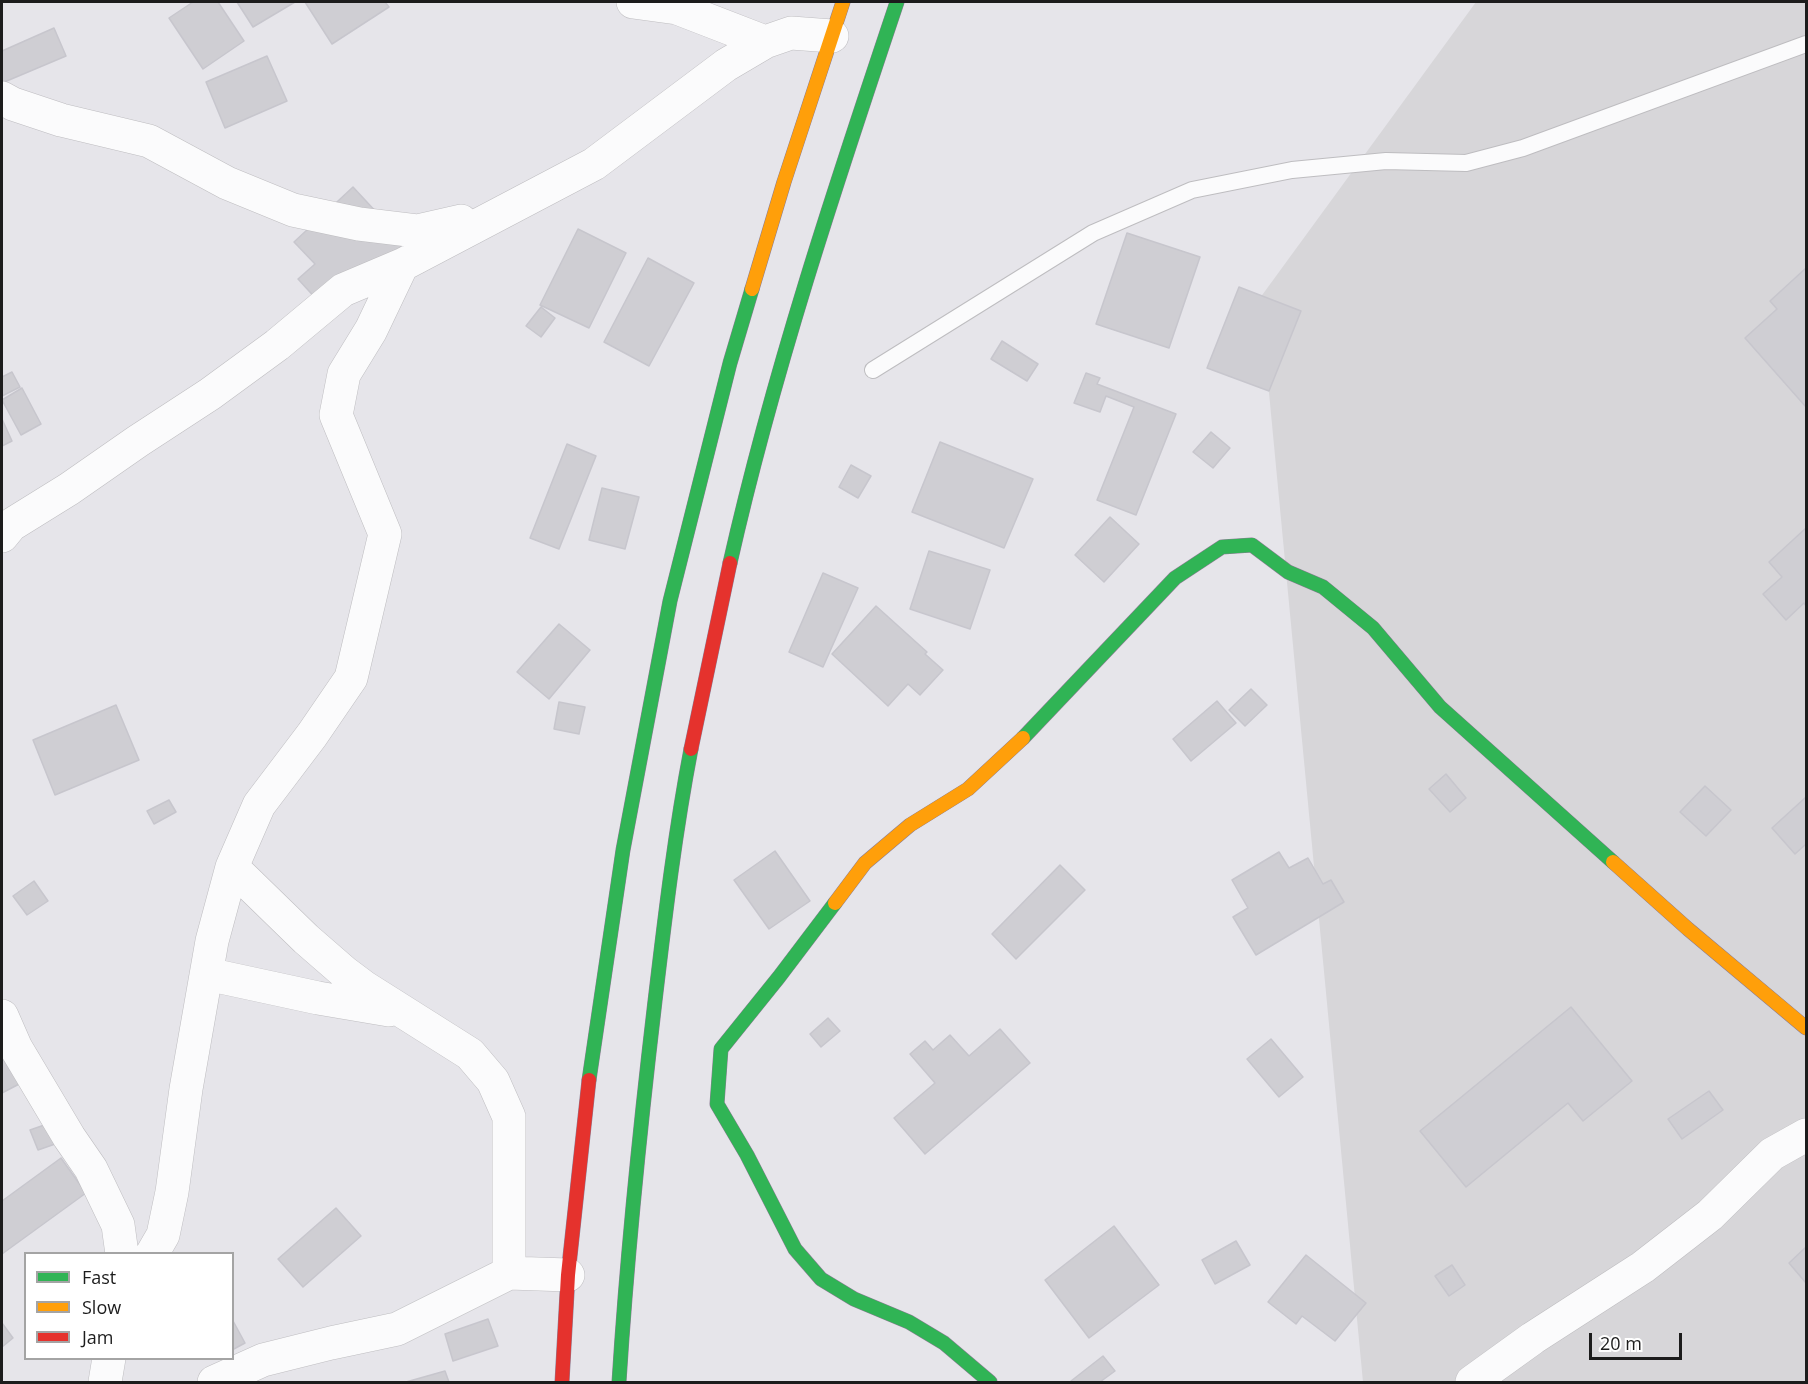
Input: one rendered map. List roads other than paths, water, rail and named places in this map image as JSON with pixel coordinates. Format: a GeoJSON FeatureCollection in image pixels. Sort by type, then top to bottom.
{"type":"FeatureCollection","features":[{"type":"Feature","properties":{"kind":"main road"},"geometry":{"type":"LineString","coordinates":[[562,1383],[568,1275],[587,1094],[621,862],[670,601],[730,363],[784,182],[843,2]]}},
{"type":"Feature","properties":{"kind":"main road"},"geometry":{"type":"LineString","coordinates":[[620,1383],[623,1312],[643,1106],[662,947],[688,765],[723,592],[767,414],[828,207],[897,2]]}},
{"type":"Feature","properties":{"kind":"main road"},"geometry":{"type":"LineString","coordinates":[[990,1383],[944,1343],[909,1322],[854,1299],[821,1279],[795,1249],[747,1155],[717,1104],[721,1049],[780,977],[865,863],[910,825],[968,789],[1024,737],[1175,578],[1222,547],[1252,545],[1288,572],[1323,587],[1373,628],[1440,707],[1688,929],[1806,1028]]}},
{"type":"Feature","properties":{"kind":"street"},"geometry":{"type":"LineString","coordinates":[[633,2],[677,8],[765,42]]}},
{"type":"Feature","properties":{"kind":"street"},"geometry":{"type":"LineString","coordinates":[[2,536],[11,525],[69,489],[210,394],[277,345],[344,290],[402,265],[594,165],[726,65],[765,42],[791,33],[832,36]]}},
{"type":"Feature","properties":{"kind":"street"},"geometry":{"type":"LineString","coordinates":[[2,98],[61,120],[149,141],[227,183],[293,210],[359,224],[417,231],[503,212]]}},
{"type":"Feature","properties":{"kind":"street"},"geometry":{"type":"LineString","coordinates":[[153,1252],[163,1235],[172,1192],[186,1089],[212,941],[232,867],[259,805],[312,735],[351,678],[385,534],[336,415],[344,374],[371,330],[402,265]]}},
{"type":"Feature","properties":{"kind":"street"},"geometry":{"type":"LineString","coordinates":[[232,867],[306,939],[364,987],[470,1054],[493,1081],[509,1117],[509,1273]]}},
{"type":"Feature","properties":{"kind":"street"},"geometry":{"type":"LineString","coordinates":[[207,974],[318,998],[403,1013]]}},
{"type":"Feature","properties":{"kind":"street"},"geometry":{"type":"LineString","coordinates":[[2,1016],[16,1048],[69,1137],[91,1169],[118,1225],[122,1252]]}},
{"type":"Feature","properties":{"kind":"street"},"geometry":{"type":"LineString","coordinates":[[1472,1383],[1533,1338],[1643,1267],[1710,1215],[1772,1154],[1806,1135]]}},
{"type":"Feature","properties":{"kind":"street"},"geometry":{"type":"LineString","coordinates":[[214,1383],[263,1360],[396,1329],[509,1273],[568,1275]]}},
{"type":"Feature","properties":{"kind":"street"},"geometry":{"type":"LineString","coordinates":[[105,1383],[110,1360]]}},
{"type":"Feature","properties":{"kind":"lane"},"geometry":{"type":"LineString","coordinates":[[873,370],[1093,233],[1192,190],[1292,170],[1386,161],[1466,163],[1523,148],[1806,45]]}}]}
